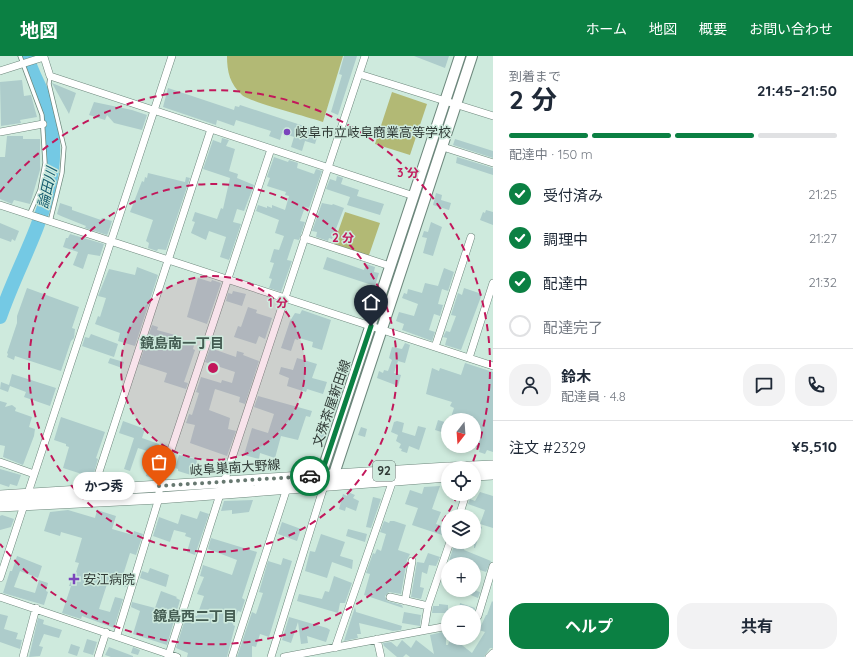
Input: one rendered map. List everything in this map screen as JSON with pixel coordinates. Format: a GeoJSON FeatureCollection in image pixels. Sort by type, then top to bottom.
{"type":"FeatureCollection","features":[{"type":"Feature","properties":{"kind":"main road","name":"文殊茶屋新田線"},"geometry":{"type":"LineString","coordinates":[[322,480],[390,266],[460,56]]}},
{"type":"Feature","properties":{"kind":"main road","name":"文殊茶屋新田線"},"geometry":{"type":"LineString","coordinates":[[334,474],[472,56]]}},
{"type":"Feature","properties":{"kind":"main road","name":"岐阜巣南大野線"},"geometry":{"type":"LineString","coordinates":[[481,467],[493,466]]}},
{"type":"Feature","properties":{"kind":"main road","name":"岐阜巣南大野線"},"geometry":{"type":"LineString","coordinates":[[0,496],[25,500],[159,498],[287,488],[322,480],[334,474],[441,468]]}},
{"type":"Feature","properties":{"kind":"main road"},"geometry":{"type":"LineString","coordinates":[[481,475],[493,474]]}},
{"type":"Feature","properties":{"kind":"main road","name":"岐阜巣南大野線"},"geometry":{"type":"LineString","coordinates":[[0,506],[25,500],[97,490],[224,482],[393,480],[441,477]]}},
{"type":"Feature","properties":{"kind":"street"},"geometry":{"type":"LineString","coordinates":[[0,578],[113,241],[172,56]]}},
{"type":"Feature","properties":{"kind":"street"},"geometry":{"type":"LineString","coordinates":[[169,656],[284,297],[365,56]]}},
{"type":"Feature","properties":{"kind":"street"},"geometry":{"type":"LineString","coordinates":[[0,71],[22,60],[43,57],[50,76],[414,196]]}},
{"type":"Feature","properties":{"kind":"street"},"geometry":{"type":"LineString","coordinates":[[359,74],[493,116]]}},
{"type":"Feature","properties":{"kind":"street"},"geometry":{"type":"LineString","coordinates":[[0,132],[43,124]]}},
{"type":"Feature","properties":{"kind":"street"},"geometry":{"type":"LineString","coordinates":[[97,490],[97,478],[211,129]]}},
{"type":"Feature","properties":{"kind":"street"},"geometry":{"type":"LineString","coordinates":[[443,146],[493,163]]}},
{"type":"Feature","properties":{"kind":"street"},"geometry":{"type":"LineString","coordinates":[[117,635],[159,498],[159,486],[271,149]]}},
{"type":"Feature","properties":{"kind":"street"},"geometry":{"type":"LineString","coordinates":[[0,205],[49,222],[228,278],[493,366]]}},
{"type":"Feature","properties":{"kind":"street"},"geometry":{"type":"LineString","coordinates":[[435,347],[471,237]]}},
{"type":"Feature","properties":{"kind":"street"},"geometry":{"type":"LineString","coordinates":[[304,238],[390,266]]}},
{"type":"Feature","properties":{"kind":"street"},"geometry":{"type":"LineString","coordinates":[[469,358],[493,283]]}},
{"type":"Feature","properties":{"kind":"street"},"geometry":{"type":"LineString","coordinates":[[0,462],[34,474]]}},
{"type":"Feature","properties":{"kind":"street"},"geometry":{"type":"LineString","coordinates":[[271,657],[322,480]]}},
{"type":"Feature","properties":{"kind":"street"},"geometry":{"type":"LineString","coordinates":[[335,648],[393,480]]}},
{"type":"Feature","properties":{"kind":"street"},"geometry":{"type":"LineString","coordinates":[[232,657],[287,488]]}},
{"type":"Feature","properties":{"kind":"street"},"geometry":{"type":"LineString","coordinates":[[424,630],[428,606],[448,549]]}},
{"type":"Feature","properties":{"kind":"street"},"geometry":{"type":"LineString","coordinates":[[405,601],[412,561]]}},
{"type":"Feature","properties":{"kind":"street"},"geometry":{"type":"LineString","coordinates":[[481,607],[491,578],[493,566]]}},
{"type":"Feature","properties":{"kind":"street"},"geometry":{"type":"LineString","coordinates":[[0,597],[117,635],[169,656],[177,657]]}},
{"type":"Feature","properties":{"kind":"street"},"geometry":{"type":"LineString","coordinates":[[390,597],[428,606]]}},
{"type":"Feature","properties":{"kind":"street"},"geometry":{"type":"LineString","coordinates":[[23,657],[36,608]]}},
{"type":"Feature","properties":{"kind":"street"},"geometry":{"type":"LineString","coordinates":[[284,657],[441,627]]}},
{"type":"Feature","properties":{"kind":"street"},"geometry":{"type":"LineString","coordinates":[[98,657],[106,632]]}},
{"type":"Feature","properties":{"kind":"street"},"geometry":{"type":"LineString","coordinates":[[377,639],[382,657]]}},
{"type":"Feature","properties":{"kind":"lane"},"geometry":{"type":"LineString","coordinates":[[22,60],[42,116],[43,124],[45,163],[40,190],[30,215]]}},
{"type":"Feature","properties":{"kind":"lane"},"geometry":{"type":"LineString","coordinates":[[49,222],[62,173],[64,147],[49,84],[50,76]]}},
{"type":"Feature","properties":{"kind":"green space"},"geometry":{"type":"Polygon","coordinates":[[[227,56],[343,56],[323,122],[267,105],[242,95],[235,87],[230,77],[227,56]]]}},
{"type":"Feature","properties":{"kind":"green space"},"geometry":{"type":"Polygon","coordinates":[[[392,92],[427,104],[410,155],[375,144],[392,92]]]}},
{"type":"Feature","properties":{"kind":"green space"},"geometry":{"type":"Polygon","coordinates":[[[345,212],[380,223],[368,258],[333,246],[345,212]]]}},
{"type":"Feature","properties":{"kind":"building"},"geometry":{"type":"Polygon","coordinates":[[[344,56],[357,56],[338,115],[331,112],[342,75],[339,74],[344,56]]]}},
{"type":"Feature","properties":{"kind":"building"},"geometry":{"type":"Polygon","coordinates":[[[414,56],[449,56],[445,68],[414,56]]]}},
{"type":"Feature","properties":{"kind":"building"},"geometry":{"type":"Polygon","coordinates":[[[22,80],[24,96],[31,95],[37,117],[20,120],[21,123],[1,126],[0,82],[22,80]]]}},
{"type":"Feature","properties":{"kind":"building"},"geometry":{"type":"Polygon","coordinates":[[[52,83],[76,93],[69,114],[52,83]]]}},
{"type":"Feature","properties":{"kind":"building"},"geometry":{"type":"Polygon","coordinates":[[[168,88],[234,110],[235,106],[239,107],[240,105],[319,131],[315,144],[305,141],[302,151],[291,147],[294,137],[282,133],[280,140],[269,136],[271,131],[236,120],[234,126],[217,120],[216,125],[163,107],[168,88]]]}},
{"type":"Feature","properties":{"kind":"building"},"geometry":{"type":"Polygon","coordinates":[[[94,102],[132,110],[147,115],[142,130],[114,123],[107,115],[105,120],[89,115],[94,102]]]}},
{"type":"Feature","properties":{"kind":"building"},"geometry":{"type":"Polygon","coordinates":[[[7,136],[23,136],[23,139],[40,139],[40,170],[30,204],[14,200],[12,204],[0,199],[0,157],[5,157],[7,136]]]}},
{"type":"Feature","properties":{"kind":"building"},"geometry":{"type":"Polygon","coordinates":[[[222,138],[229,140],[226,146],[235,149],[229,171],[238,174],[237,178],[254,185],[244,211],[237,209],[233,222],[241,224],[229,260],[220,257],[226,237],[209,231],[206,240],[191,233],[195,222],[192,221],[195,212],[217,219],[221,208],[223,209],[230,178],[203,169],[213,140],[221,143],[222,138]]]}},
{"type":"Feature","properties":{"kind":"building"},"geometry":{"type":"Polygon","coordinates":[[[455,139],[493,151],[493,158],[453,145],[455,139]]]}},
{"type":"Feature","properties":{"kind":"building"},"geometry":{"type":"Polygon","coordinates":[[[274,157],[288,162],[289,160],[298,163],[297,168],[314,174],[316,169],[322,171],[309,208],[305,207],[300,221],[305,222],[299,240],[294,239],[287,260],[292,261],[281,292],[269,288],[272,279],[269,278],[274,263],[270,262],[274,249],[279,250],[284,236],[275,233],[279,220],[256,211],[258,205],[272,208],[272,205],[285,210],[289,196],[285,195],[286,192],[267,186],[270,178],[267,177],[274,157]]]}},
{"type":"Feature","properties":{"kind":"building"},"geometry":{"type":"Polygon","coordinates":[[[457,157],[493,168],[493,175],[456,163],[457,157]]]}},
{"type":"Feature","properties":{"kind":"building"},"geometry":{"type":"Polygon","coordinates":[[[148,173],[185,182],[186,177],[190,178],[166,250],[158,249],[157,251],[148,248],[149,243],[146,241],[153,220],[130,212],[142,181],[144,182],[145,177],[147,178],[148,173]]]}},
{"type":"Feature","properties":{"kind":"building"},"geometry":{"type":"Polygon","coordinates":[[[337,176],[343,178],[341,184],[359,190],[357,196],[384,204],[380,215],[347,205],[350,197],[326,189],[330,179],[336,181],[337,176]]]}},
{"type":"Feature","properties":{"kind":"building"},"geometry":{"type":"Polygon","coordinates":[[[436,193],[442,195],[441,200],[451,203],[449,210],[433,205],[436,193]]]}},
{"type":"Feature","properties":{"kind":"building"},"geometry":{"type":"Polygon","coordinates":[[[60,203],[72,207],[72,210],[101,220],[102,218],[112,221],[107,235],[85,228],[86,226],[57,214],[60,203]]]}},
{"type":"Feature","properties":{"kind":"building"},"geometry":{"type":"Polygon","coordinates":[[[322,203],[333,204],[344,208],[332,239],[329,238],[328,241],[316,237],[317,232],[312,231],[322,203]]]}},
{"type":"Feature","properties":{"kind":"building"},"geometry":{"type":"Polygon","coordinates":[[[486,210],[493,212],[493,225],[480,220],[483,212],[485,213],[486,210]]]}},
{"type":"Feature","properties":{"kind":"building"},"geometry":{"type":"Polygon","coordinates":[[[431,222],[442,227],[433,256],[423,253],[427,238],[422,237],[424,231],[428,232],[431,222]]]}},
{"type":"Feature","properties":{"kind":"building"},"geometry":{"type":"Polygon","coordinates":[[[0,223],[19,231],[15,241],[12,239],[11,242],[0,238],[0,223]]]}},
{"type":"Feature","properties":{"kind":"building"},"geometry":{"type":"Polygon","coordinates":[[[70,234],[104,244],[100,256],[88,254],[83,269],[73,265],[78,252],[63,247],[66,238],[68,238],[70,234]]]}},
{"type":"Feature","properties":{"kind":"building"},"geometry":{"type":"Polygon","coordinates":[[[327,257],[364,270],[366,264],[375,267],[374,272],[379,273],[375,286],[323,269],[327,257]]]}},
{"type":"Feature","properties":{"kind":"building"},"geometry":{"type":"Polygon","coordinates":[[[137,267],[158,275],[135,346],[118,341],[120,333],[95,324],[98,316],[100,317],[106,298],[98,296],[109,269],[135,275],[137,267]]]}},
{"type":"Feature","properties":{"kind":"building"},"geometry":{"type":"Polygon","coordinates":[[[444,268],[454,272],[448,291],[442,289],[438,304],[443,305],[440,316],[434,314],[429,330],[435,332],[432,341],[402,330],[404,324],[396,321],[399,312],[414,316],[418,304],[402,298],[404,293],[407,294],[408,289],[422,293],[425,283],[438,286],[444,268]]]}},
{"type":"Feature","properties":{"kind":"building"},"geometry":{"type":"Polygon","coordinates":[[[198,278],[221,283],[207,324],[187,317],[198,278]]]}},
{"type":"Feature","properties":{"kind":"building"},"geometry":{"type":"Polygon","coordinates":[[[27,288],[79,307],[72,328],[75,329],[74,338],[71,341],[61,371],[15,356],[14,360],[7,357],[17,323],[17,316],[27,288]]]}},
{"type":"Feature","properties":{"kind":"building"},"geometry":{"type":"Polygon","coordinates":[[[464,288],[482,294],[461,350],[445,345],[447,338],[443,337],[446,331],[450,332],[456,316],[451,315],[458,293],[462,295],[464,288]]]}},
{"type":"Feature","properties":{"kind":"building"},"geometry":{"type":"Polygon","coordinates":[[[233,291],[246,294],[242,306],[226,301],[228,293],[232,294],[233,291]]]}},
{"type":"Feature","properties":{"kind":"building"},"geometry":{"type":"Polygon","coordinates":[[[248,307],[257,310],[256,313],[272,318],[265,339],[259,336],[256,344],[234,337],[238,326],[241,327],[248,307]]]}},
{"type":"Feature","properties":{"kind":"building"},"geometry":{"type":"Polygon","coordinates":[[[302,310],[331,320],[322,350],[312,347],[313,342],[299,338],[298,340],[295,339],[291,351],[281,348],[290,321],[295,313],[300,314],[302,310]]]}},
{"type":"Feature","properties":{"kind":"building"},"geometry":{"type":"Polygon","coordinates":[[[152,325],[158,327],[157,330],[175,335],[173,341],[194,345],[193,349],[195,350],[184,382],[188,383],[186,389],[164,382],[167,373],[139,364],[152,325]]]}},
{"type":"Feature","properties":{"kind":"building"},"geometry":{"type":"Polygon","coordinates":[[[91,334],[118,344],[114,357],[82,346],[85,337],[89,338],[91,334]]]}},
{"type":"Feature","properties":{"kind":"building"},"geometry":{"type":"Polygon","coordinates":[[[405,343],[410,345],[405,363],[398,361],[394,373],[401,375],[398,386],[377,378],[379,371],[383,373],[384,370],[388,371],[392,360],[389,358],[392,347],[402,349],[405,343]]]}},
{"type":"Feature","properties":{"kind":"building"},"geometry":{"type":"Polygon","coordinates":[[[210,348],[236,357],[237,351],[259,361],[245,404],[239,402],[240,397],[215,389],[209,410],[230,418],[228,429],[236,431],[227,456],[190,443],[195,425],[186,423],[189,414],[192,415],[199,393],[196,392],[201,377],[221,383],[222,380],[232,383],[235,372],[205,362],[210,348]]]}},
{"type":"Feature","properties":{"kind":"building"},"geometry":{"type":"Polygon","coordinates":[[[110,358],[124,362],[122,368],[108,363],[110,358]]]}},
{"type":"Feature","properties":{"kind":"building"},"geometry":{"type":"Polygon","coordinates":[[[297,358],[317,364],[312,378],[327,382],[323,394],[307,389],[306,392],[287,386],[289,378],[279,374],[281,367],[293,370],[297,358]]]}},
{"type":"Feature","properties":{"kind":"building"},"geometry":{"type":"Polygon","coordinates":[[[465,363],[493,372],[493,452],[487,450],[485,454],[481,453],[481,413],[452,413],[454,408],[450,406],[452,402],[426,394],[432,368],[439,371],[440,368],[461,375],[465,363]]]}},
{"type":"Feature","properties":{"kind":"building"},"geometry":{"type":"Polygon","coordinates":[[[12,374],[56,388],[50,406],[24,397],[26,392],[10,386],[8,392],[0,389],[1,382],[9,385],[12,374]]]}},
{"type":"Feature","properties":{"kind":"building"},"geometry":{"type":"Polygon","coordinates":[[[258,396],[312,411],[310,417],[306,416],[298,440],[281,436],[275,458],[260,453],[259,459],[244,455],[252,428],[268,433],[274,414],[254,407],[258,396]]]}},
{"type":"Feature","properties":{"kind":"building"},"geometry":{"type":"Polygon","coordinates":[[[0,401],[7,403],[5,407],[12,405],[16,408],[15,411],[32,417],[29,427],[35,429],[34,436],[23,465],[3,457],[5,446],[0,445],[0,401]]]}},
{"type":"Feature","properties":{"kind":"building"},"geometry":{"type":"Polygon","coordinates":[[[61,417],[105,432],[96,458],[98,459],[92,480],[85,478],[85,475],[63,468],[69,447],[66,446],[66,444],[54,440],[61,417]]]}},
{"type":"Feature","properties":{"kind":"building"},"geometry":{"type":"Polygon","coordinates":[[[438,420],[441,421],[441,432],[435,430],[438,420]]]}},
{"type":"Feature","properties":{"kind":"building"},"geometry":{"type":"Polygon","coordinates":[[[123,421],[145,429],[142,438],[159,444],[156,454],[138,448],[130,471],[124,469],[134,438],[119,433],[123,421]]]}},
{"type":"Feature","properties":{"kind":"building"},"geometry":{"type":"Polygon","coordinates":[[[397,421],[404,423],[402,432],[415,436],[418,426],[426,428],[419,450],[409,446],[407,453],[401,451],[402,449],[399,448],[401,444],[396,441],[398,435],[391,432],[394,422],[397,421]]]}},
{"type":"Feature","properties":{"kind":"building"},"geometry":{"type":"Polygon","coordinates":[[[361,427],[367,429],[365,437],[358,435],[361,427]]]}},
{"type":"Feature","properties":{"kind":"building"},"geometry":{"type":"Polygon","coordinates":[[[317,431],[327,434],[325,440],[315,437],[317,431]]]}},
{"type":"Feature","properties":{"kind":"building"},"geometry":{"type":"Polygon","coordinates":[[[152,455],[160,457],[153,478],[146,476],[152,455]]]}},
{"type":"Feature","properties":{"kind":"building"},"geometry":{"type":"Polygon","coordinates":[[[179,455],[196,459],[197,462],[191,475],[178,471],[178,469],[175,468],[179,455]]]}},
{"type":"Feature","properties":{"kind":"building"},"geometry":{"type":"Polygon","coordinates":[[[0,469],[21,475],[17,486],[10,484],[9,487],[0,484],[0,469]]]}},
{"type":"Feature","properties":{"kind":"building"},"geometry":{"type":"Polygon","coordinates":[[[440,486],[432,509],[441,512],[436,524],[441,526],[441,535],[412,525],[418,508],[405,504],[410,490],[422,494],[424,487],[440,486]]]}},
{"type":"Feature","properties":{"kind":"building"},"geometry":{"type":"Polygon","coordinates":[[[348,492],[355,495],[353,498],[359,501],[356,511],[346,507],[345,511],[339,509],[343,494],[347,496],[348,492]]]}},
{"type":"Feature","properties":{"kind":"building"},"geometry":{"type":"Polygon","coordinates":[[[481,492],[493,496],[493,528],[481,524],[485,510],[468,504],[469,501],[481,501],[481,492]]]}},
{"type":"Feature","properties":{"kind":"building"},"geometry":{"type":"Polygon","coordinates":[[[373,497],[381,499],[371,528],[366,527],[373,497]]]}},
{"type":"Feature","properties":{"kind":"building"},"geometry":{"type":"Polygon","coordinates":[[[253,500],[249,512],[232,514],[232,510],[221,511],[224,501],[253,500]]]}},
{"type":"Feature","properties":{"kind":"building"},"geometry":{"type":"Polygon","coordinates":[[[68,510],[95,518],[97,510],[116,516],[112,529],[133,535],[134,531],[143,534],[136,555],[130,553],[123,575],[123,579],[128,581],[126,587],[108,581],[99,609],[110,612],[115,597],[123,599],[114,628],[82,616],[81,619],[62,613],[71,586],[69,586],[72,578],[74,578],[79,563],[75,562],[82,538],[61,532],[60,536],[44,531],[50,512],[68,510]]]}},
{"type":"Feature","properties":{"kind":"building"},"geometry":{"type":"Polygon","coordinates":[[[200,511],[209,514],[195,555],[187,552],[191,538],[185,536],[186,533],[174,530],[170,542],[153,536],[159,517],[178,524],[181,514],[197,519],[200,511]]]}},
{"type":"Feature","properties":{"kind":"building"},"geometry":{"type":"Polygon","coordinates":[[[2,515],[14,519],[11,527],[0,530],[0,516],[2,515]]]}},
{"type":"Feature","properties":{"kind":"building"},"geometry":{"type":"Polygon","coordinates":[[[384,521],[389,523],[390,521],[394,521],[406,525],[398,550],[410,554],[407,560],[401,594],[389,592],[385,596],[387,601],[402,605],[403,608],[364,595],[370,574],[366,573],[373,553],[375,554],[377,549],[381,551],[386,534],[380,532],[384,521]]]}},
{"type":"Feature","properties":{"kind":"building"},"geometry":{"type":"Polygon","coordinates":[[[282,522],[301,529],[297,541],[278,534],[282,522]]]}},
{"type":"Feature","properties":{"kind":"building"},"geometry":{"type":"Polygon","coordinates":[[[348,529],[367,534],[365,542],[346,536],[348,529]]]}},
{"type":"Feature","properties":{"kind":"building"},"geometry":{"type":"Polygon","coordinates":[[[321,534],[345,542],[340,556],[353,560],[352,569],[332,562],[327,578],[305,571],[310,551],[315,552],[321,534]]]}},
{"type":"Feature","properties":{"kind":"building"},"geometry":{"type":"Polygon","coordinates":[[[211,538],[257,552],[242,598],[245,600],[241,612],[238,611],[233,625],[235,626],[227,657],[187,657],[188,653],[176,648],[187,613],[197,616],[204,596],[197,594],[204,577],[200,576],[203,565],[232,575],[237,560],[208,549],[211,538]]]}},
{"type":"Feature","properties":{"kind":"building"},"geometry":{"type":"Polygon","coordinates":[[[453,549],[464,549],[491,561],[486,572],[481,570],[481,557],[450,557],[453,549]]]}},
{"type":"Feature","properties":{"kind":"building"},"geometry":{"type":"Polygon","coordinates":[[[428,553],[440,557],[436,566],[429,565],[427,574],[422,572],[420,587],[424,588],[421,599],[411,597],[417,562],[424,563],[428,553]]]}},
{"type":"Feature","properties":{"kind":"building"},"geometry":{"type":"Polygon","coordinates":[[[17,556],[42,566],[38,578],[20,571],[14,587],[35,593],[39,580],[48,583],[46,591],[48,592],[44,605],[3,593],[10,571],[12,571],[17,556]]]}},
{"type":"Feature","properties":{"kind":"building"},"geometry":{"type":"Polygon","coordinates":[[[283,558],[292,561],[269,637],[260,634],[256,647],[252,646],[252,657],[237,657],[252,612],[256,614],[263,593],[259,592],[268,561],[281,565],[283,558]]]}},
{"type":"Feature","properties":{"kind":"building"},"geometry":{"type":"Polygon","coordinates":[[[150,568],[169,575],[166,587],[140,578],[142,571],[148,573],[150,568]]]}},
{"type":"Feature","properties":{"kind":"building"},"geometry":{"type":"Polygon","coordinates":[[[334,576],[352,583],[345,603],[340,603],[338,613],[297,601],[299,594],[322,599],[325,591],[329,592],[334,576]]]}},
{"type":"Feature","properties":{"kind":"building"},"geometry":{"type":"Polygon","coordinates":[[[161,591],[177,597],[176,598],[180,600],[167,645],[133,634],[140,611],[131,607],[132,602],[155,608],[161,591]]]}},
{"type":"Feature","properties":{"kind":"building"},"geometry":{"type":"Polygon","coordinates":[[[492,601],[493,648],[490,648],[484,657],[410,657],[406,654],[403,657],[397,657],[384,646],[383,643],[391,642],[397,647],[402,640],[411,648],[416,640],[434,654],[430,635],[441,632],[441,645],[462,645],[472,653],[477,645],[481,645],[481,638],[485,632],[481,631],[481,626],[492,601]]]}},
{"type":"Feature","properties":{"kind":"building"},"geometry":{"type":"Polygon","coordinates":[[[439,604],[448,605],[441,605],[441,613],[432,613],[433,606],[439,606],[439,604]]]}},
{"type":"Feature","properties":{"kind":"building"},"geometry":{"type":"Polygon","coordinates":[[[355,607],[356,612],[402,626],[401,630],[393,631],[359,623],[361,634],[357,634],[358,638],[344,641],[355,607]]]}},
{"type":"Feature","properties":{"kind":"building"},"geometry":{"type":"Polygon","coordinates":[[[404,612],[421,615],[420,626],[402,623],[404,612]]]}},
{"type":"Feature","properties":{"kind":"building"},"geometry":{"type":"Polygon","coordinates":[[[0,614],[8,616],[4,629],[18,633],[16,639],[22,640],[20,649],[0,642],[0,614]]]}},
{"type":"Feature","properties":{"kind":"building"},"geometry":{"type":"Polygon","coordinates":[[[289,617],[330,630],[326,642],[307,636],[308,643],[301,644],[298,622],[291,643],[282,640],[289,617]]]}},
{"type":"Feature","properties":{"kind":"building"},"geometry":{"type":"Polygon","coordinates":[[[38,618],[44,620],[43,624],[62,630],[59,638],[44,634],[39,646],[43,647],[40,656],[29,657],[38,618]]]}},
{"type":"Feature","properties":{"kind":"building"},"geometry":{"type":"Polygon","coordinates":[[[87,639],[97,642],[93,655],[83,652],[87,639]]]}},
{"type":"Feature","properties":{"kind":"building"},"geometry":{"type":"Polygon","coordinates":[[[71,644],[80,647],[77,656],[68,653],[71,644]]]}},
{"type":"Feature","properties":{"kind":"building"},"geometry":{"type":"Polygon","coordinates":[[[109,647],[133,657],[111,657],[105,655],[109,647]]]}},
{"type":"Feature","properties":{"kind":"building"},"geometry":{"type":"Polygon","coordinates":[[[133,647],[140,650],[138,655],[131,653],[133,647]]]}},
{"type":"Feature","properties":{"kind":"waterway","name":"論田川"},"geometry":{"type":"LineString","coordinates":[[0,317],[40,218],[48,193],[52,168],[53,141],[49,113],[45,98],[32,71],[27,56]]}},
{"type":"Feature","properties":{"kind":"way so far"},"geometry":{"type":"LineString","coordinates":[[159,486],[310,476]]}},
{"type":"Feature","properties":{"kind":"place","name":"岐阜市立岐阜商業高等学校"},"geometry":{"type":"Point","coordinates":[287,132]}},
{"type":"Feature","properties":{"kind":"place","name":"かつ秀"},"geometry":{"type":"Point","coordinates":[159,486]}},
{"type":"Feature","properties":{"kind":"place","name":"安江病院"},"geometry":{"type":"Point","coordinates":[74,579]}},
{"type":"Feature","properties":{"kind":"district","name":"鏡島南一丁目"},"geometry":{"type":"Point","coordinates":[182,343]}},
{"type":"Feature","properties":{"kind":"district","name":"鏡島西二丁目"},"geometry":{"type":"Point","coordinates":[195,616]}},
{"type":"Feature","properties":{"kind":"route"},"geometry":{"type":"LineString","coordinates":[[310,476],[321,475],[371,326]]}}]}
